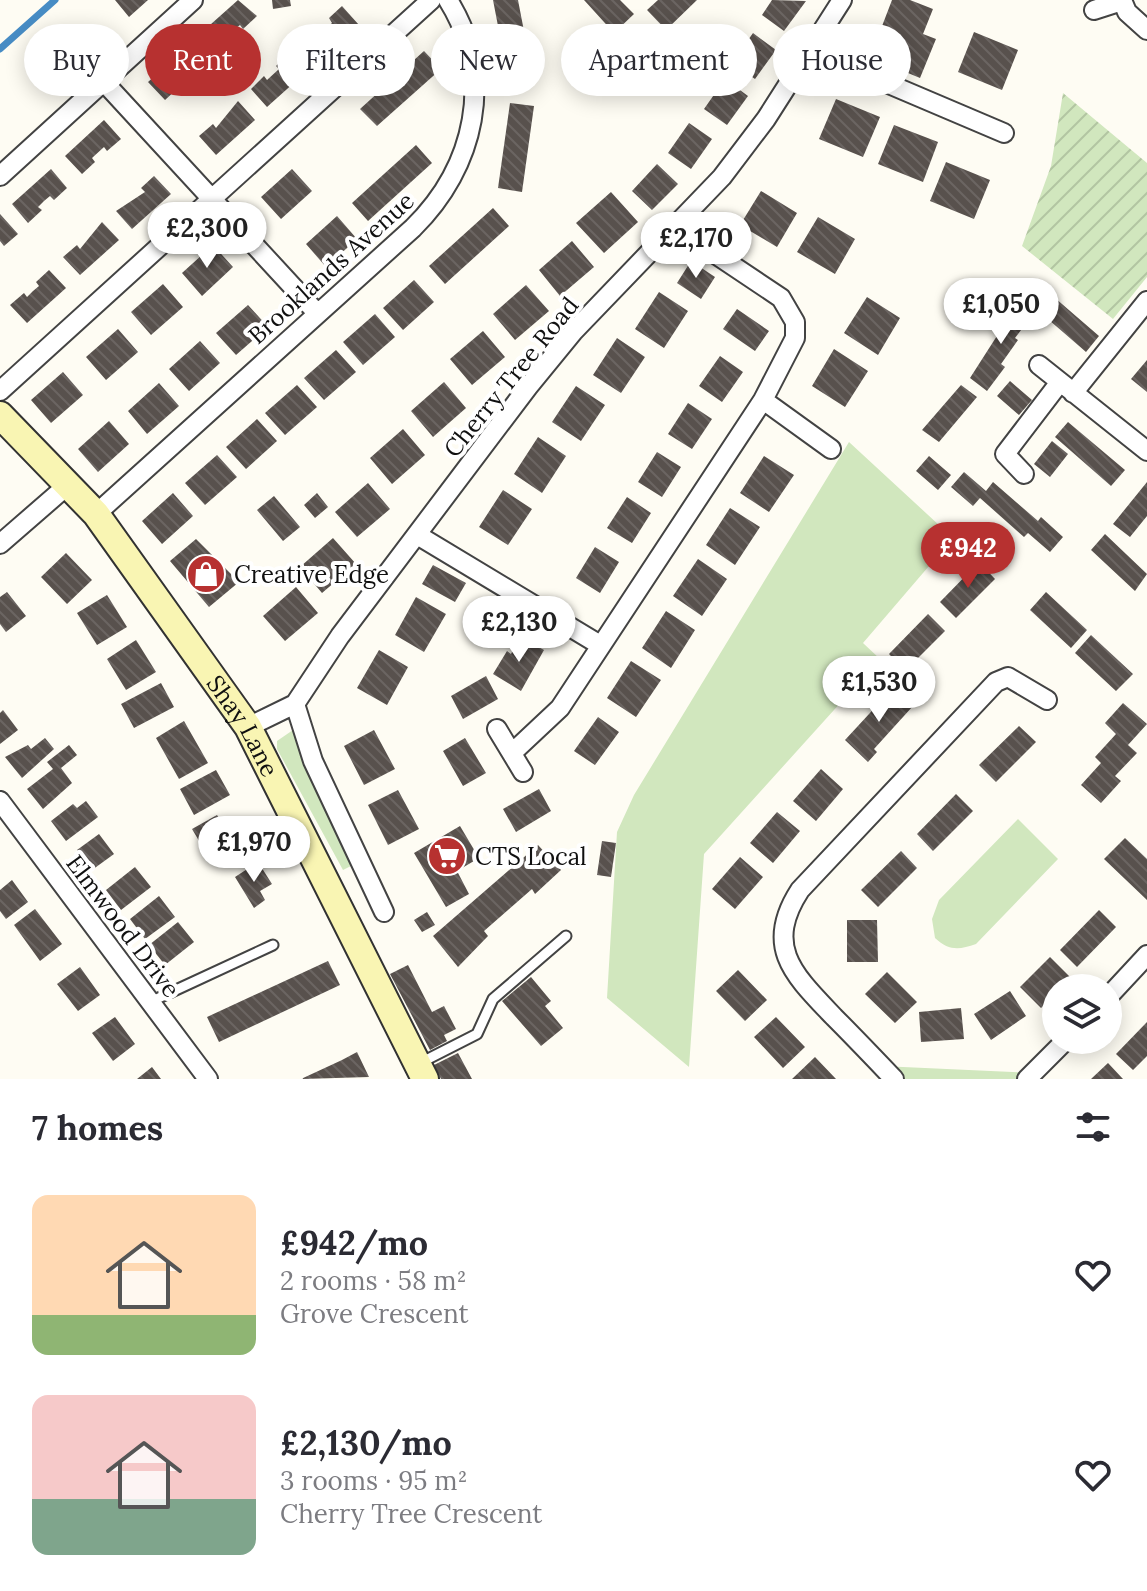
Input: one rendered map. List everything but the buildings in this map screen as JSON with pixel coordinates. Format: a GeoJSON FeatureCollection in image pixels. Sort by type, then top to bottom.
{"type":"FeatureCollection","features":[{"type":"Feature","properties":{"kind":"main road","name":"Shay Lane"},"geometry":{"type":"LineString","coordinates":[[0,415],[96,514],[248,727],[421,1072]]}},
{"type":"Feature","properties":{"kind":"street"},"geometry":{"type":"LineString","coordinates":[[129,59],[193,0]]}},
{"type":"Feature","properties":{"kind":"street"},"geometry":{"type":"LineString","coordinates":[[0,391],[431,0]]}},
{"type":"Feature","properties":{"kind":"street","name":"Brooklands Avenue"},"geometry":{"type":"LineString","coordinates":[[96,514],[435,206],[452,183],[471,125],[472,63],[463,32],[448,0]]}},
{"type":"Feature","properties":{"kind":"street","name":"Cherry Tree Road"},"geometry":{"type":"LineString","coordinates":[[827,24],[842,0]]}},
{"type":"Feature","properties":{"kind":"street"},"geometry":{"type":"LineString","coordinates":[[1094,10],[1122,0],[1127,12],[1147,30]]}},
{"type":"Feature","properties":{"kind":"street"},"geometry":{"type":"LineString","coordinates":[[911,93],[1004,133]]}},
{"type":"Feature","properties":{"kind":"street"},"geometry":{"type":"LineString","coordinates":[[0,176],[89,96]]}},
{"type":"Feature","properties":{"kind":"street"},"geometry":{"type":"LineString","coordinates":[[117,96],[317,313]]}},
{"type":"Feature","properties":{"kind":"street","name":"Cherry Tree Road"},"geometry":{"type":"LineString","coordinates":[[295,704],[340,636],[573,332],[722,177],[779,96]]}},
{"type":"Feature","properties":{"kind":"street"},"geometry":{"type":"LineString","coordinates":[[512,753],[560,708],[763,400],[795,338],[790,309],[781,298],[675,227]]}},
{"type":"Feature","properties":{"kind":"street"},"geometry":{"type":"LineString","coordinates":[[1024,474],[1005,454],[1147,301]]}},
{"type":"Feature","properties":{"kind":"street"},"geometry":{"type":"LineString","coordinates":[[1039,365],[1147,451]]}},
{"type":"Feature","properties":{"kind":"street"},"geometry":{"type":"LineString","coordinates":[[763,400],[831,449]]}},
{"type":"Feature","properties":{"kind":"street"},"geometry":{"type":"LineString","coordinates":[[0,544],[69,484]]}},
{"type":"Feature","properties":{"kind":"street"},"geometry":{"type":"LineString","coordinates":[[419,536],[600,645]]}},
{"type":"Feature","properties":{"kind":"street"},"geometry":{"type":"LineString","coordinates":[[894,1079],[793,972],[782,939],[789,906],[800,890],[996,682],[1008,677],[1047,700]]}},
{"type":"Feature","properties":{"kind":"street"},"geometry":{"type":"LineString","coordinates":[[248,727],[295,704],[313,761],[384,912]]}},
{"type":"Feature","properties":{"kind":"street"},"geometry":{"type":"LineString","coordinates":[[497,729],[523,772]]}},
{"type":"Feature","properties":{"kind":"street","name":"Elmwood Drive"},"geometry":{"type":"LineString","coordinates":[[0,801],[208,1079]]}},
{"type":"Feature","properties":{"kind":"street"},"geometry":{"type":"LineString","coordinates":[[1122,982],[1147,955]]}},
{"type":"Feature","properties":{"kind":"street"},"geometry":{"type":"LineString","coordinates":[[1027,1079],[1052,1054]]}},
{"type":"Feature","properties":{"kind":"lane"},"geometry":{"type":"LineString","coordinates":[[421,1072],[477,1034],[493,999],[566,936]]}},
{"type":"Feature","properties":{"kind":"lane"},"geometry":{"type":"LineString","coordinates":[[150,1002],[273,945]]}},
{"type":"Feature","properties":{"kind":"green space"},"geometry":{"type":"Polygon","coordinates":[[[1063,93],[1147,163],[1147,277],[1113,319],[1022,246],[1051,166],[1063,93]]]}},
{"type":"Feature","properties":{"kind":"green space"},"geometry":{"type":"Polygon","coordinates":[[[849,442],[953,538],[863,643],[880,659],[704,854],[689,1067],[607,998],[617,832],[634,795],[849,442]]]}},
{"type":"Feature","properties":{"kind":"green space"},"geometry":{"type":"Polygon","coordinates":[[[293,730],[304,763],[353,865],[343,870],[277,749],[277,741],[293,730]]]}},
{"type":"Feature","properties":{"kind":"green space"},"geometry":{"type":"Polygon","coordinates":[[[1018,819],[1058,859],[976,944],[959,948],[945,945],[935,938],[932,919],[939,900],[1018,819]]]}},
{"type":"Feature","properties":{"kind":"green space"},"geometry":{"type":"Polygon","coordinates":[[[881,1066],[1033,1073],[1027,1079],[882,1079],[881,1066]]]}},
{"type":"Feature","properties":{"kind":"waterway"},"geometry":{"type":"LineString","coordinates":[[0,49],[55,0]]}},
{"type":"Feature","properties":{"kind":"place","name":"Creative Edge"},"geometry":{"type":"Point","coordinates":[206,574]}},
{"type":"Feature","properties":{"kind":"place","name":"CTS Local"},"geometry":{"type":"Point","coordinates":[447,856]}}]}
